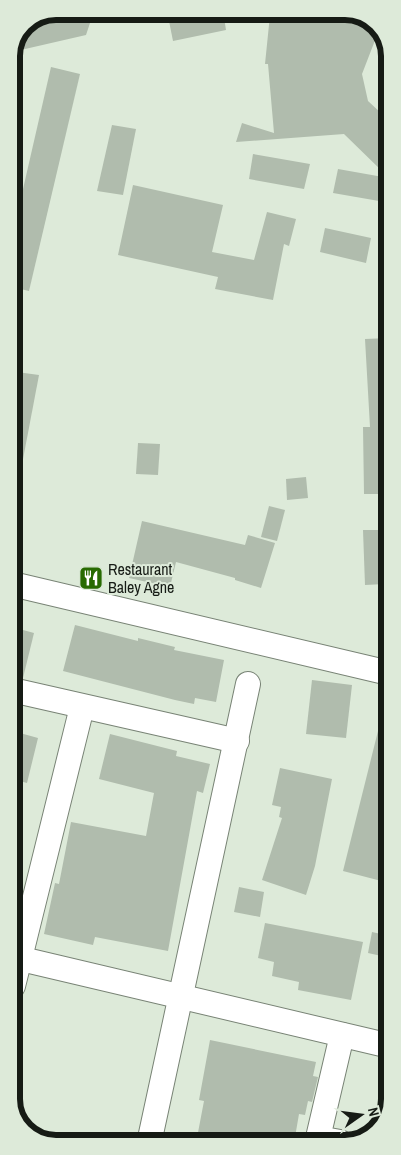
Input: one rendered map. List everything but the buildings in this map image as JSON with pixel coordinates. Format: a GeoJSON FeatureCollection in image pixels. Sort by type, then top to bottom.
{"type":"FeatureCollection","features":[{"type":"Feature","properties":{"kind":"street"},"geometry":{"type":"LineString","coordinates":[[20,586],[381,671]]}},
{"type":"Feature","properties":{"kind":"street"},"geometry":{"type":"LineString","coordinates":[[151,1135],[248,684]]}},
{"type":"Feature","properties":{"kind":"street"},"geometry":{"type":"LineString","coordinates":[[20,692],[237,742]]}},
{"type":"Feature","properties":{"kind":"street"},"geometry":{"type":"LineString","coordinates":[[20,942],[82,707]]}},
{"type":"Feature","properties":{"kind":"street"},"geometry":{"type":"LineString","coordinates":[[20,958],[381,1044]]}},
{"type":"Feature","properties":{"kind":"street"},"geometry":{"type":"LineString","coordinates":[[326,1135],[342,1035]]}},
{"type":"Feature","properties":{"kind":"place","name":"Restaurant Baley Agne"},"geometry":{"type":"Point","coordinates":[91,578]}}]}
